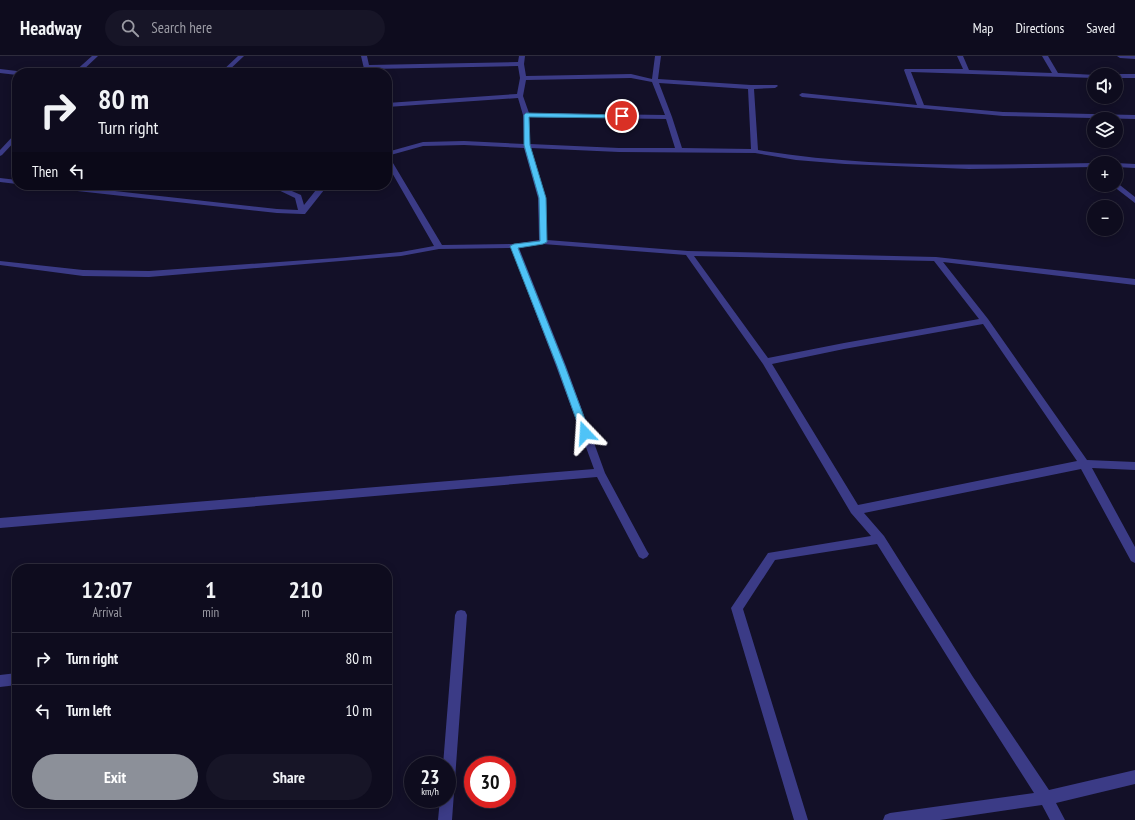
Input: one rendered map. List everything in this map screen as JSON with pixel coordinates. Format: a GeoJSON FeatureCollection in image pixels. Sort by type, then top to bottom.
{"type":"FeatureCollection","features":[{"type":"Feature","properties":{"kind":"street"},"geometry":{"type":"LineString","coordinates":[[82,68],[95,56]]}},
{"type":"Feature","properties":{"kind":"street"},"geometry":{"type":"LineString","coordinates":[[228,68],[241,56]]}},
{"type":"Feature","properties":{"kind":"street"},"geometry":{"type":"LineString","coordinates":[[364,56],[367,68]]}},
{"type":"Feature","properties":{"kind":"street"},"geometry":{"type":"LineString","coordinates":[[522,56],[521,64],[523,78],[520,96],[526,115],[527,145],[542,198],[543,242]]}},
{"type":"Feature","properties":{"kind":"street"},"geometry":{"type":"LineString","coordinates":[[658,56],[655,81],[669,117],[679,151]]}},
{"type":"Feature","properties":{"kind":"street"},"geometry":{"type":"LineString","coordinates":[[960,56],[966,70]]}},
{"type":"Feature","properties":{"kind":"street"},"geometry":{"type":"LineString","coordinates":[[1045,56],[1056,76]]}},
{"type":"Feature","properties":{"kind":"street"},"geometry":{"type":"LineString","coordinates":[[1120,56],[1135,57]]}},
{"type":"Feature","properties":{"kind":"street"},"geometry":{"type":"LineString","coordinates":[[392,69],[521,64]]}},
{"type":"Feature","properties":{"kind":"street"},"geometry":{"type":"LineString","coordinates":[[921,107],[907,70],[966,70],[1056,76],[1087,76]]}},
{"type":"Feature","properties":{"kind":"street"},"geometry":{"type":"LineString","coordinates":[[0,71],[12,72]]}},
{"type":"Feature","properties":{"kind":"street"},"geometry":{"type":"LineString","coordinates":[[523,78],[631,76],[655,81],[751,87],[775,86]]}},
{"type":"Feature","properties":{"kind":"street"},"geometry":{"type":"LineString","coordinates":[[1123,76],[1135,76]]}},
{"type":"Feature","properties":{"kind":"street"},"geometry":{"type":"LineString","coordinates":[[751,87],[755,151]]}},
{"type":"Feature","properties":{"kind":"street"},"geometry":{"type":"LineString","coordinates":[[802,95],[1003,114],[1135,117]]}},
{"type":"Feature","properties":{"kind":"street"},"geometry":{"type":"LineString","coordinates":[[392,105],[520,96]]}},
{"type":"Feature","properties":{"kind":"street"},"geometry":{"type":"LineString","coordinates":[[526,115],[669,117]]}},
{"type":"Feature","properties":{"kind":"street"},"geometry":{"type":"LineString","coordinates":[[0,154],[12,141]]}},
{"type":"Feature","properties":{"kind":"street"},"geometry":{"type":"LineString","coordinates":[[392,153],[423,144],[464,143],[619,150],[755,151],[796,158],[845,162],[969,167],[1087,164]]}},
{"type":"Feature","properties":{"kind":"street"},"geometry":{"type":"LineString","coordinates":[[1123,166],[1135,166]]}},
{"type":"Feature","properties":{"kind":"street"},"geometry":{"type":"LineString","coordinates":[[392,167],[439,248]]}},
{"type":"Feature","properties":{"kind":"street"},"geometry":{"type":"LineString","coordinates":[[0,180],[12,181]]}},
{"type":"Feature","properties":{"kind":"street"},"geometry":{"type":"LineString","coordinates":[[98,190],[277,211],[302,212]]}},
{"type":"Feature","properties":{"kind":"street"},"geometry":{"type":"LineString","coordinates":[[283,190],[298,197],[302,212]]}},
{"type":"Feature","properties":{"kind":"street"},"geometry":{"type":"LineString","coordinates":[[302,212],[320,190]]}},
{"type":"Feature","properties":{"kind":"street"},"geometry":{"type":"LineString","coordinates":[[1123,190],[1135,201]]}},
{"type":"Feature","properties":{"kind":"street"},"geometry":{"type":"LineString","coordinates":[[0,263],[82,273],[149,274],[336,260],[401,254],[439,248],[514,246],[543,242],[688,253],[936,259],[1135,282]]}},
{"type":"Feature","properties":{"kind":"street"},"geometry":{"type":"LineString","coordinates":[[514,246],[561,366],[600,473],[644,554]]}},
{"type":"Feature","properties":{"kind":"street"},"geometry":{"type":"LineString","coordinates":[[688,253],[766,362],[855,510],[880,539],[969,682],[1046,798],[1058,820]]}},
{"type":"Feature","properties":{"kind":"street"},"geometry":{"type":"LineString","coordinates":[[936,259],[985,321],[1084,464],[1132,546],[1135,558]]}},
{"type":"Feature","properties":{"kind":"street"},"geometry":{"type":"LineString","coordinates":[[766,362],[844,346],[985,321]]}},
{"type":"Feature","properties":{"kind":"street"},"geometry":{"type":"LineString","coordinates":[[855,510],[1084,464],[1135,466]]}},
{"type":"Feature","properties":{"kind":"street"},"geometry":{"type":"LineString","coordinates":[[0,523],[600,473]]}},
{"type":"Feature","properties":{"kind":"street"},"geometry":{"type":"LineString","coordinates":[[801,820],[737,608],[772,556],[880,539]]}},
{"type":"Feature","properties":{"kind":"street"},"geometry":{"type":"LineString","coordinates":[[450,756],[461,615]]}},
{"type":"Feature","properties":{"kind":"street"},"geometry":{"type":"LineString","coordinates":[[0,680],[12,679]]}},
{"type":"Feature","properties":{"kind":"street"},"geometry":{"type":"LineString","coordinates":[[890,820],[1046,798],[1135,777]]}},
{"type":"Feature","properties":{"kind":"street"},"geometry":{"type":"LineString","coordinates":[[445,820],[446,808]]}},
{"type":"Feature","properties":{"kind":"route"},"geometry":{"type":"LineString","coordinates":[[585,433],[561,366],[514,246],[543,242],[542,198],[527,145],[526,115],[622,116]]}}]}
